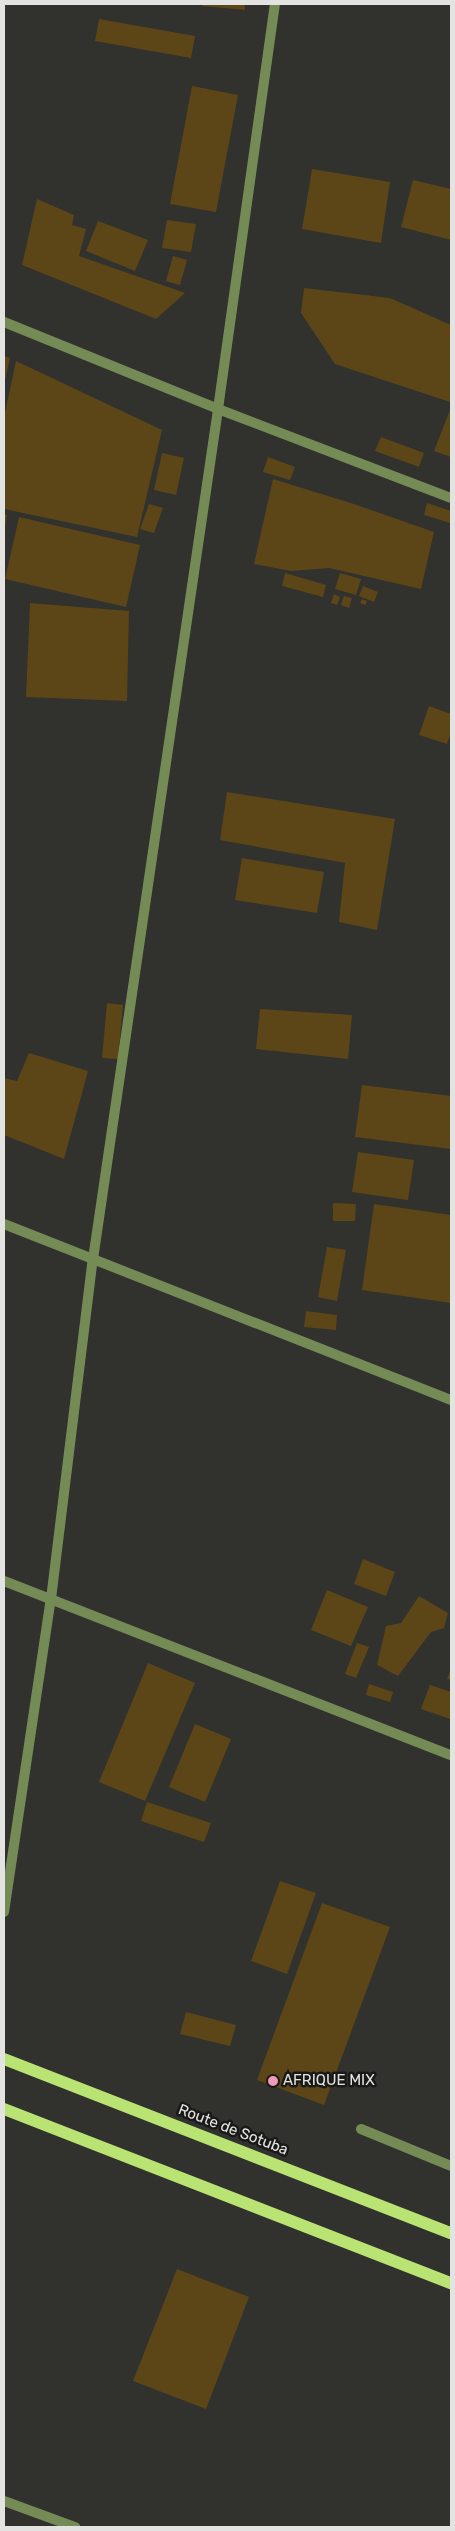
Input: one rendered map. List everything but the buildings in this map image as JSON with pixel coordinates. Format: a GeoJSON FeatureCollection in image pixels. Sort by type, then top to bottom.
{"type":"FeatureCollection","features":[{"type":"Feature","properties":{"kind":"main road","name":"Route de Sotuba"},"geometry":{"type":"LineString","coordinates":[[4,2058],[451,2233]]}},
{"type":"Feature","properties":{"kind":"main road"},"geometry":{"type":"LineString","coordinates":[[4,2109],[451,2283]]}},
{"type":"Feature","properties":{"kind":"street"},"geometry":{"type":"LineString","coordinates":[[4,1912],[51,1599],[92,1259],[218,409],[275,4]]}},
{"type":"Feature","properties":{"kind":"street"},"geometry":{"type":"LineString","coordinates":[[4,322],[218,409],[451,498]]}},
{"type":"Feature","properties":{"kind":"street"},"geometry":{"type":"LineString","coordinates":[[4,1224],[451,1400]]}},
{"type":"Feature","properties":{"kind":"street"},"geometry":{"type":"LineString","coordinates":[[4,1581],[451,1755]]}},
{"type":"Feature","properties":{"kind":"street"},"geometry":{"type":"LineString","coordinates":[[361,2129],[451,2166]]}},
{"type":"Feature","properties":{"kind":"street"},"geometry":{"type":"LineString","coordinates":[[4,2501],[75,2527]]}},
{"type":"Feature","properties":{"kind":"place","name":"AFRIQUE MIX"},"geometry":{"type":"Point","coordinates":[273,2081]}}]}
